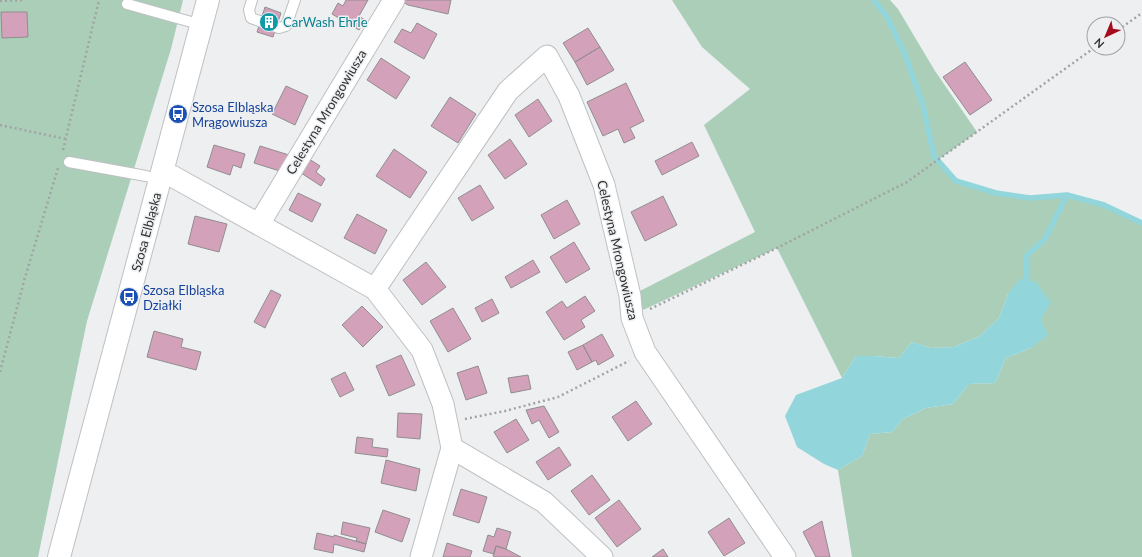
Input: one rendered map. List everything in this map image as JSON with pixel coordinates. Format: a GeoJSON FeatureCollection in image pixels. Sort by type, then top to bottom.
{"type":"FeatureCollection","features":[{"type":"Feature","properties":{"kind":"main road","name":"Szosa Elbląska"},"geometry":{"type":"LineString","coordinates":[[60,557],[208,0]]}},
{"type":"Feature","properties":{"kind":"street","name":"Celestyna Mrongowiusza"},"geometry":{"type":"LineString","coordinates":[[259,224],[394,0]]}},
{"type":"Feature","properties":{"kind":"street","name":"Celestyna Mrongowiusza"},"geometry":{"type":"LineString","coordinates":[[375,289],[508,91],[547,56],[569,96],[604,185],[630,296],[632,318],[645,352],[785,557]]}},
{"type":"Feature","properties":{"kind":"street"},"geometry":{"type":"LineString","coordinates":[[161,176],[172,176],[375,289],[422,350],[443,404],[452,448],[421,557]]}},
{"type":"Feature","properties":{"kind":"street"},"geometry":{"type":"LineString","coordinates":[[452,448],[544,502],[602,557]]}},
{"type":"Feature","properties":{"kind":"lane"},"geometry":{"type":"LineString","coordinates":[[252,0],[249,10],[251,18],[279,28],[286,26],[295,0]]}},
{"type":"Feature","properties":{"kind":"lane"},"geometry":{"type":"LineString","coordinates":[[127,4],[202,25]]}},
{"type":"Feature","properties":{"kind":"lane"},"geometry":{"type":"LineString","coordinates":[[69,162],[146,176],[161,176]]}},
{"type":"Feature","properties":{"kind":"path"},"geometry":{"type":"LineString","coordinates":[[0,1],[25,0]]}},
{"type":"Feature","properties":{"kind":"path"},"geometry":{"type":"LineString","coordinates":[[62,153],[99,0]]}},
{"type":"Feature","properties":{"kind":"path"},"geometry":{"type":"LineString","coordinates":[[1126,24],[1142,13]]}},
{"type":"Feature","properties":{"kind":"path"},"geometry":{"type":"LineString","coordinates":[[632,318],[908,182],[1086,54]]}},
{"type":"Feature","properties":{"kind":"path"},"geometry":{"type":"LineString","coordinates":[[0,125],[66,139]]}},
{"type":"Feature","properties":{"kind":"path"},"geometry":{"type":"LineString","coordinates":[[0,372],[24,281],[58,167]]}},
{"type":"Feature","properties":{"kind":"path"},"geometry":{"type":"LineString","coordinates":[[447,423],[505,411],[558,397],[645,352]]}},
{"type":"Feature","properties":{"kind":"green space"},"geometry":{"type":"Polygon","coordinates":[[[0,0],[183,0],[171,49],[87,321],[38,557],[0,557],[0,0]]]}},
{"type":"Feature","properties":{"kind":"green space"},"geometry":{"type":"Polygon","coordinates":[[[672,0],[890,0],[898,9],[935,71],[977,132],[938,160],[956,181],[996,193],[1030,198],[1067,195],[1104,205],[1142,223],[1142,557],[852,557],[838,470],[862,456],[870,434],[892,432],[903,419],[926,408],[953,404],[969,384],[995,383],[1006,358],[1031,348],[1008,294],[999,318],[980,336],[954,347],[931,348],[912,342],[899,358],[856,356],[842,378],[777,248],[643,310],[638,292],[755,232],[704,125],[750,89],[702,47],[672,0]]]}},
{"type":"Feature","properties":{"kind":"water"},"geometry":{"type":"Polygon","coordinates":[[[1020,279],[1036,282],[1051,303],[1041,319],[1048,335],[1031,348],[1006,358],[995,383],[969,384],[953,404],[926,408],[903,419],[892,432],[870,434],[862,456],[838,470],[824,464],[797,447],[785,416],[796,395],[842,378],[856,356],[899,358],[912,342],[931,348],[954,347],[980,336],[999,318],[1008,294],[1020,279]]]}},
{"type":"Feature","properties":{"kind":"building"},"geometry":{"type":"Polygon","coordinates":[[[346,0],[368,0],[359,16],[365,20],[359,30],[332,14],[338,3],[343,6],[346,0]]]}},
{"type":"Feature","properties":{"kind":"building"},"geometry":{"type":"Polygon","coordinates":[[[404,0],[451,0],[448,14],[408,5],[403,2],[404,0]]]}},
{"type":"Feature","properties":{"kind":"building","name":"CarWash Ehrle"},"geometry":{"type":"Polygon","coordinates":[[[265,7],[281,13],[273,37],[257,32],[265,7]]]}},
{"type":"Feature","properties":{"kind":"building"},"geometry":{"type":"Polygon","coordinates":[[[1,12],[27,12],[28,37],[2,38],[1,12]]]}},
{"type":"Feature","properties":{"kind":"building"},"geometry":{"type":"Polygon","coordinates":[[[417,23],[437,34],[424,59],[394,42],[402,29],[411,33],[417,23]]]}},
{"type":"Feature","properties":{"kind":"building"},"geometry":{"type":"Polygon","coordinates":[[[588,28],[600,47],[575,62],[563,43],[588,28]]]}},
{"type":"Feature","properties":{"kind":"building"},"geometry":{"type":"Polygon","coordinates":[[[600,47],[614,70],[587,85],[575,62],[600,47]]]}},
{"type":"Feature","properties":{"kind":"building"},"geometry":{"type":"Polygon","coordinates":[[[381,58],[410,77],[396,99],[367,80],[381,58]]]}},
{"type":"Feature","properties":{"kind":"building"},"geometry":{"type":"Polygon","coordinates":[[[965,62],[992,100],[970,115],[943,77],[965,62]]]}},
{"type":"Feature","properties":{"kind":"building"},"geometry":{"type":"Polygon","coordinates":[[[626,83],[644,121],[630,128],[635,138],[624,143],[618,129],[603,136],[587,102],[626,83]]]}},
{"type":"Feature","properties":{"kind":"building"},"geometry":{"type":"Polygon","coordinates":[[[286,86],[308,96],[295,125],[272,114],[286,86]]]}},
{"type":"Feature","properties":{"kind":"building"},"geometry":{"type":"Polygon","coordinates":[[[450,97],[476,114],[458,143],[431,126],[450,97]]]}},
{"type":"Feature","properties":{"kind":"building"},"geometry":{"type":"Polygon","coordinates":[[[538,99],[552,121],[529,137],[515,115],[538,99]]]}},
{"type":"Feature","properties":{"kind":"building"},"geometry":{"type":"Polygon","coordinates":[[[510,139],[527,164],[505,179],[488,155],[510,139]]]}},
{"type":"Feature","properties":{"kind":"building"},"geometry":{"type":"Polygon","coordinates":[[[692,142],[699,156],[662,175],[655,161],[692,142]]]}},
{"type":"Feature","properties":{"kind":"building"},"geometry":{"type":"Polygon","coordinates":[[[214,145],[245,154],[241,168],[233,165],[230,175],[207,167],[214,145]]]}},
{"type":"Feature","properties":{"kind":"building"},"geometry":{"type":"Polygon","coordinates":[[[260,146],[289,155],[283,172],[254,163],[260,146]]]}},
{"type":"Feature","properties":{"kind":"building"},"geometry":{"type":"Polygon","coordinates":[[[394,149],[427,172],[410,198],[376,176],[394,149]]]}},
{"type":"Feature","properties":{"kind":"building"},"geometry":{"type":"Polygon","coordinates":[[[306,157],[320,166],[316,172],[325,179],[321,186],[298,171],[306,157]]]}},
{"type":"Feature","properties":{"kind":"building"},"geometry":{"type":"Polygon","coordinates":[[[480,185],[494,208],[472,221],[458,198],[480,185]]]}},
{"type":"Feature","properties":{"kind":"building"},"geometry":{"type":"Polygon","coordinates":[[[298,193],[321,204],[312,222],[289,210],[298,193]]]}},
{"type":"Feature","properties":{"kind":"building"},"geometry":{"type":"Polygon","coordinates":[[[663,196],[677,225],[645,241],[631,212],[663,196]]]}},
{"type":"Feature","properties":{"kind":"building"},"geometry":{"type":"Polygon","coordinates":[[[567,200],[580,224],[554,239],[541,215],[567,200]]]}},
{"type":"Feature","properties":{"kind":"building"},"geometry":{"type":"Polygon","coordinates":[[[357,214],[387,230],[375,254],[344,238],[357,214]]]}},
{"type":"Feature","properties":{"kind":"building"},"geometry":{"type":"Polygon","coordinates":[[[195,216],[227,224],[219,252],[188,244],[195,216]]]}},
{"type":"Feature","properties":{"kind":"building"},"geometry":{"type":"Polygon","coordinates":[[[574,242],[590,269],[566,283],[550,257],[574,242]]]}},
{"type":"Feature","properties":{"kind":"building"},"geometry":{"type":"Polygon","coordinates":[[[533,260],[540,272],[511,288],[505,277],[533,260]]]}},
{"type":"Feature","properties":{"kind":"building"},"geometry":{"type":"Polygon","coordinates":[[[426,262],[446,287],[422,305],[403,280],[426,262]]]}},
{"type":"Feature","properties":{"kind":"building"},"geometry":{"type":"Polygon","coordinates":[[[271,290],[281,295],[265,328],[254,322],[271,290]]]}},
{"type":"Feature","properties":{"kind":"building"},"geometry":{"type":"Polygon","coordinates":[[[585,296],[595,311],[581,320],[585,327],[564,340],[546,312],[562,301],[567,308],[585,296]]]}},
{"type":"Feature","properties":{"kind":"building"},"geometry":{"type":"Polygon","coordinates":[[[492,299],[499,313],[482,322],[475,308],[492,299]]]}},
{"type":"Feature","properties":{"kind":"building"},"geometry":{"type":"Polygon","coordinates":[[[362,306],[383,327],[363,347],[342,325],[362,306]]]}},
{"type":"Feature","properties":{"kind":"building"},"geometry":{"type":"Polygon","coordinates":[[[453,308],[471,339],[448,352],[430,321],[453,308]]]}},
{"type":"Feature","properties":{"kind":"building"},"geometry":{"type":"Polygon","coordinates":[[[154,331],[183,339],[181,347],[201,352],[196,370],[147,357],[154,331]]]}},
{"type":"Feature","properties":{"kind":"building"},"geometry":{"type":"Polygon","coordinates":[[[602,334],[614,356],[598,365],[596,360],[592,362],[583,345],[602,334]]]}},
{"type":"Feature","properties":{"kind":"building"},"geometry":{"type":"Polygon","coordinates":[[[583,345],[592,362],[577,370],[568,352],[583,345]]]}},
{"type":"Feature","properties":{"kind":"building"},"geometry":{"type":"Polygon","coordinates":[[[401,355],[415,385],[389,396],[376,366],[401,355]]]}},
{"type":"Feature","properties":{"kind":"building"},"geometry":{"type":"Polygon","coordinates":[[[478,366],[487,393],[466,400],[457,373],[478,366]]]}},
{"type":"Feature","properties":{"kind":"building"},"geometry":{"type":"Polygon","coordinates":[[[345,372],[354,390],[340,397],[331,379],[345,372]]]}},
{"type":"Feature","properties":{"kind":"building"},"geometry":{"type":"Polygon","coordinates":[[[528,375],[531,389],[511,393],[508,378],[528,375]]]}},
{"type":"Feature","properties":{"kind":"building"},"geometry":{"type":"Polygon","coordinates":[[[636,401],[652,424],[628,441],[612,417],[636,401]]]}},
{"type":"Feature","properties":{"kind":"building"},"geometry":{"type":"Polygon","coordinates":[[[544,406],[559,432],[549,438],[539,420],[532,424],[526,410],[544,406]]]}},
{"type":"Feature","properties":{"kind":"building"},"geometry":{"type":"Polygon","coordinates":[[[398,413],[422,414],[420,439],[397,437],[398,413]]]}},
{"type":"Feature","properties":{"kind":"building"},"geometry":{"type":"Polygon","coordinates":[[[516,419],[529,440],[507,453],[494,432],[516,419]]]}},
{"type":"Feature","properties":{"kind":"building"},"geometry":{"type":"Polygon","coordinates":[[[357,437],[373,439],[372,447],[388,449],[387,457],[355,453],[357,437]]]}},
{"type":"Feature","properties":{"kind":"building"},"geometry":{"type":"Polygon","coordinates":[[[559,447],[571,465],[548,480],[536,462],[559,447]]]}},
{"type":"Feature","properties":{"kind":"building"},"geometry":{"type":"Polygon","coordinates":[[[386,460],[420,469],[416,491],[381,483],[386,460]]]}},
{"type":"Feature","properties":{"kind":"building"},"geometry":{"type":"Polygon","coordinates":[[[592,475],[610,500],[589,515],[571,491],[592,475]]]}},
{"type":"Feature","properties":{"kind":"building"},"geometry":{"type":"Polygon","coordinates":[[[461,489],[487,497],[479,523],[453,515],[461,489]]]}},
{"type":"Feature","properties":{"kind":"building"},"geometry":{"type":"Polygon","coordinates":[[[619,500],[641,529],[617,547],[595,518],[619,500]]]}},
{"type":"Feature","properties":{"kind":"building"},"geometry":{"type":"Polygon","coordinates":[[[383,510],[410,519],[402,542],[375,532],[383,510]]]}},
{"type":"Feature","properties":{"kind":"building"},"geometry":{"type":"Polygon","coordinates":[[[729,518],[745,543],[724,556],[708,532],[729,518]]]}},
{"type":"Feature","properties":{"kind":"building"},"geometry":{"type":"Polygon","coordinates":[[[822,521],[830,557],[816,557],[803,532],[822,521]]]}},
{"type":"Feature","properties":{"kind":"building"},"geometry":{"type":"Polygon","coordinates":[[[343,522],[370,528],[366,544],[356,541],[357,538],[341,534],[343,522]]]}},
{"type":"Feature","properties":{"kind":"building"},"geometry":{"type":"Polygon","coordinates":[[[497,528],[511,532],[506,549],[496,546],[494,554],[483,551],[488,535],[494,537],[497,528]]]}},
{"type":"Feature","properties":{"kind":"building"},"geometry":{"type":"Polygon","coordinates":[[[317,533],[334,537],[334,535],[366,544],[364,552],[334,544],[333,553],[314,549],[317,533]]]}},
{"type":"Feature","properties":{"kind":"building"},"geometry":{"type":"Polygon","coordinates":[[[447,543],[472,551],[470,557],[443,557],[447,543]]]}},
{"type":"Feature","properties":{"kind":"building"},"geometry":{"type":"Polygon","coordinates":[[[496,546],[506,549],[521,557],[495,557],[493,556],[496,546]]]}},
{"type":"Feature","properties":{"kind":"building"},"geometry":{"type":"Polygon","coordinates":[[[663,549],[668,557],[652,557],[663,549]]]}},
{"type":"Feature","properties":{"kind":"waterway"},"geometry":{"type":"LineString","coordinates":[[874,0],[887,17],[905,54],[923,106],[934,156],[956,181],[996,193],[1030,198],[1067,195],[1104,205],[1142,223]]}},
{"type":"Feature","properties":{"kind":"waterway"},"geometry":{"type":"LineString","coordinates":[[1026,280],[1027,255],[1045,239],[1067,195]]}},
{"type":"Feature","properties":{"kind":"place","name":"CarWash Ehrle"},"geometry":{"type":"Point","coordinates":[269,22]}},
{"type":"Feature","properties":{"kind":"place","name":"Szosa Elbląska Mrągowiusza"},"geometry":{"type":"Point","coordinates":[178,114]}},
{"type":"Feature","properties":{"kind":"place","name":"Szosa Elbląska Działki"},"geometry":{"type":"Point","coordinates":[129,297]}}]}
